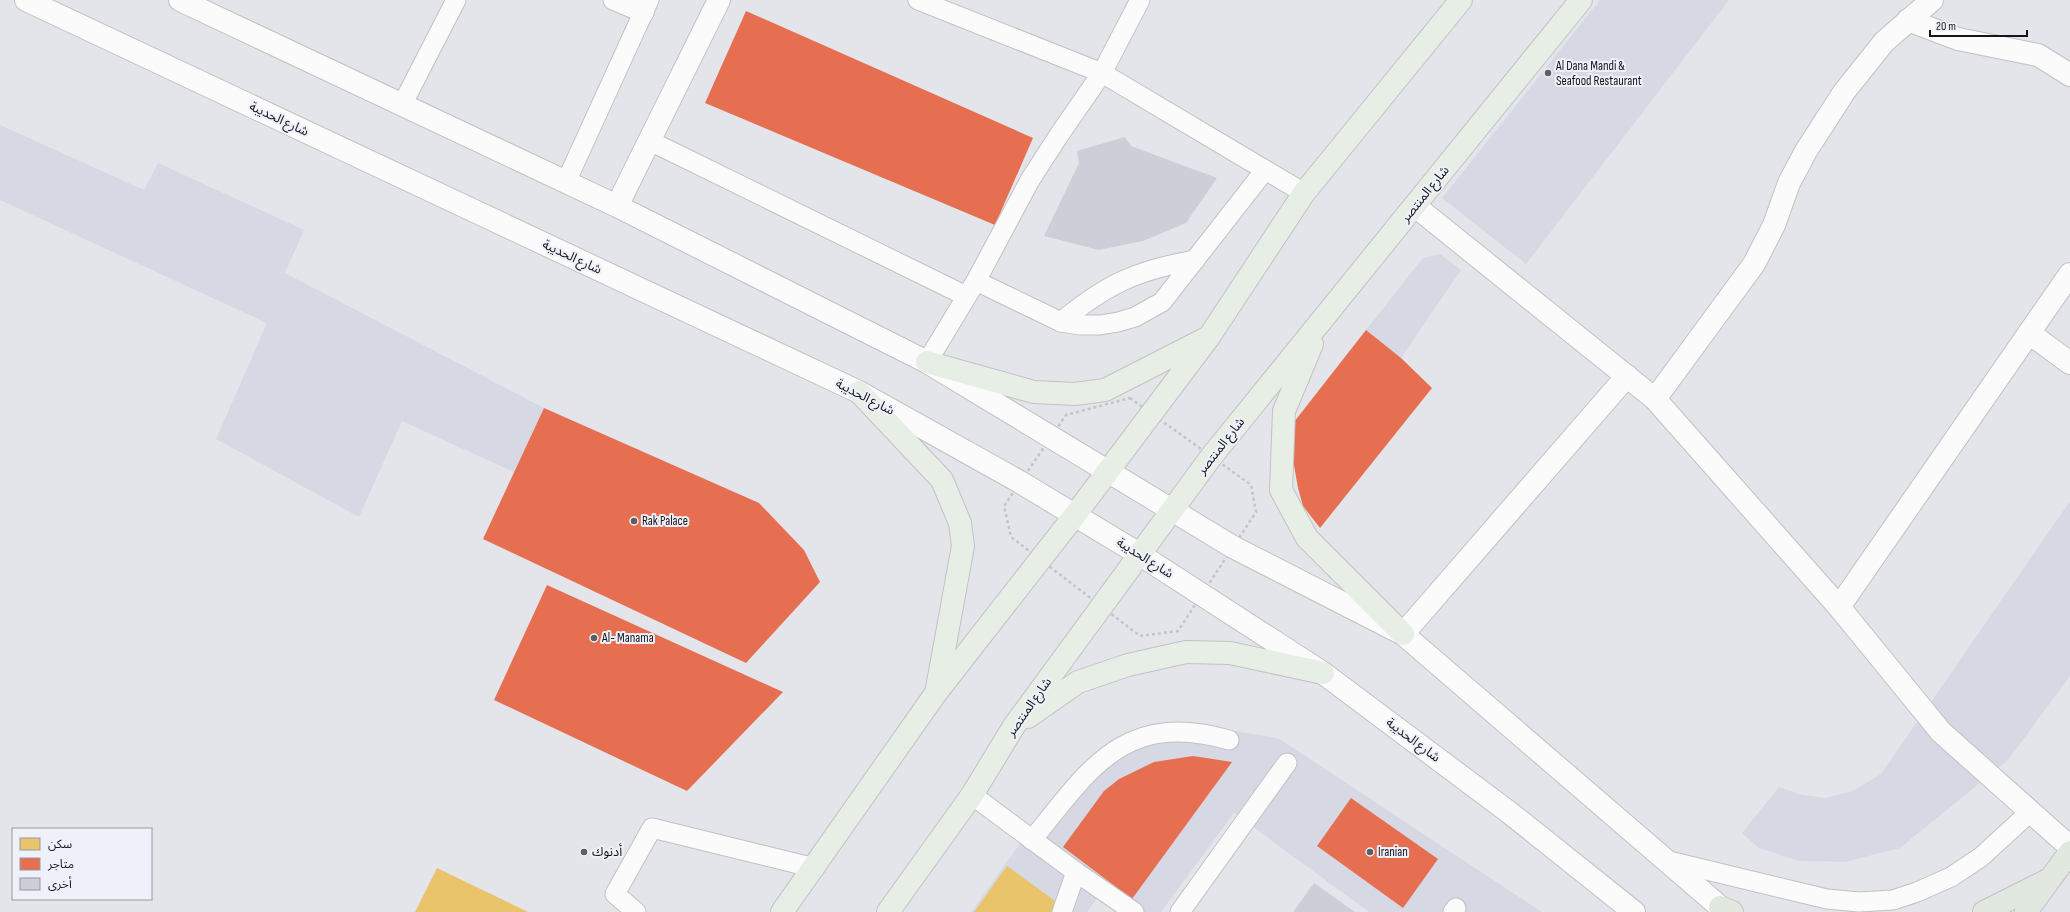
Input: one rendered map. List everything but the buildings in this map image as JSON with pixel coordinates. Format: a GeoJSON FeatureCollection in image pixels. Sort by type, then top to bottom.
{"type":"FeatureCollection","features":[{"type":"Feature","properties":{"kind":"highway"},"geometry":{"type":"LineString","coordinates":[[2026,912],[2070,852]]}},
{"type":"Feature","properties":{"kind":"highway"},"geometry":{"type":"LineString","coordinates":[[1984,912],[2050,879]]}},
{"type":"Feature","properties":{"kind":"main road","name":"شارع الحديبة"},"geometry":{"type":"LineString","coordinates":[[26,0],[859,392],[1020,482],[1139,554],[1323,673],[1510,813],[1634,912]]}},
{"type":"Feature","properties":{"kind":"main road"},"geometry":{"type":"LineString","coordinates":[[180,0],[617,206],[927,362],[1233,547],[1403,634]]}},
{"type":"Feature","properties":{"kind":"main road"},"geometry":{"type":"LineString","coordinates":[[617,206],[719,0]]}},
{"type":"Feature","properties":{"kind":"main road"},"geometry":{"type":"LineString","coordinates":[[782,912],[936,693],[1108,472],[1209,337],[1304,193],[1461,0]]}},
{"type":"Feature","properties":{"kind":"main road","name":"شارع المنتصر"},"geometry":{"type":"LineString","coordinates":[[888,912],[972,795],[1014,726],[1211,456],[1581,0]]}},
{"type":"Feature","properties":{"kind":"main road"},"geometry":{"type":"LineString","coordinates":[[1655,399],[1754,264],[1774,225],[1789,183],[1803,157],[1844,92],[1884,42],[1932,0]]}},
{"type":"Feature","properties":{"kind":"main road"},"geometry":{"type":"LineString","coordinates":[[1908,20],[1958,39],[2038,55],[2070,75]]}},
{"type":"Feature","properties":{"kind":"main road"},"geometry":{"type":"LineString","coordinates":[[1415,206],[1655,399],[1838,607],[1941,732],[2070,847]]}},
{"type":"Feature","properties":{"kind":"main road"},"geometry":{"type":"LineString","coordinates":[[1838,607],[2070,274]]}},
{"type":"Feature","properties":{"kind":"main road"},"geometry":{"type":"LineString","coordinates":[[1322,320],[1284,411],[1281,490],[1307,538],[1403,634],[1726,910]]}},
{"type":"Feature","properties":{"kind":"main road"},"geometry":{"type":"LineString","coordinates":[[2029,333],[2070,364]]}},
{"type":"Feature","properties":{"kind":"main road"},"geometry":{"type":"LineString","coordinates":[[927,362],[1034,392],[1075,394],[1105,390],[1209,337]]}},
{"type":"Feature","properties":{"kind":"main road"},"geometry":{"type":"LineString","coordinates":[[1403,634],[1628,376]]}},
{"type":"Feature","properties":{"kind":"main road"},"geometry":{"type":"LineString","coordinates":[[859,392],[942,480],[960,523],[963,546],[936,693]]}},
{"type":"Feature","properties":{"kind":"main road"},"geometry":{"type":"LineString","coordinates":[[1014,726],[1078,682],[1128,665],[1186,652],[1230,653],[1323,673]]}},
{"type":"Feature","properties":{"kind":"lane"},"geometry":{"type":"LineString","coordinates":[[402,105],[456,0]]}},
{"type":"Feature","properties":{"kind":"lane"},"geometry":{"type":"LineString","coordinates":[[566,182],[646,7],[613,0]]}},
{"type":"Feature","properties":{"kind":"lane"},"geometry":{"type":"LineString","coordinates":[[918,0],[1102,73],[1304,193]]}},
{"type":"Feature","properties":{"kind":"lane"},"geometry":{"type":"LineString","coordinates":[[927,362],[971,288],[1030,180],[1102,73],[1140,0]]}},
{"type":"Feature","properties":{"kind":"lane"},"geometry":{"type":"LineString","coordinates":[[650,141],[971,288],[1062,322],[1080,325],[1100,325],[1136,317],[1162,302],[1265,170]]}},
{"type":"Feature","properties":{"kind":"lane"},"geometry":{"type":"LineString","coordinates":[[1062,322],[1084,302],[1103,290],[1136,274],[1165,265],[1195,260]]}},
{"type":"Feature","properties":{"kind":"lane"},"geometry":{"type":"LineString","coordinates":[[1032,840],[1079,781],[1096,764],[1115,750],[1151,736],[1182,731],[1206,734],[1229,740]]}},
{"type":"Feature","properties":{"kind":"lane"},"geometry":{"type":"LineString","coordinates":[[1180,912],[1287,763]]}},
{"type":"Feature","properties":{"kind":"lane"},"geometry":{"type":"LineString","coordinates":[[972,795],[1076,872],[1134,912]]}},
{"type":"Feature","properties":{"kind":"lane"},"geometry":{"type":"LineString","coordinates":[[1666,860],[1827,898],[1859,902],[1893,900],[1917,892],[1951,877],[1981,857],[2030,812]]}},
{"type":"Feature","properties":{"kind":"lane"},"geometry":{"type":"LineString","coordinates":[[636,912],[615,894],[652,828],[814,868]]}},
{"type":"Feature","properties":{"kind":"lane"},"geometry":{"type":"LineString","coordinates":[[1062,912],[1076,872]]}},
{"type":"Feature","properties":{"kind":"shaded area"},"geometry":{"type":"Polygon","coordinates":[[[1600,0],[1729,0],[1526,264],[1442,198],[1600,0]]]}},
{"type":"Feature","properties":{"kind":"shaded area"},"geometry":{"type":"Polygon","coordinates":[[[0,125],[144,190],[158,163],[304,230],[285,273],[544,408],[514,472],[402,421],[359,517],[216,439],[267,323],[0,200],[0,125]]]}},
{"type":"Feature","properties":{"kind":"shaded area"},"geometry":{"type":"Polygon","coordinates":[[[1440,254],[1461,270],[1401,358],[1366,330],[1423,258],[1440,254]]]}},
{"type":"Feature","properties":{"kind":"shaded area"},"geometry":{"type":"Polygon","coordinates":[[[2070,501],[2070,676],[2008,760],[1900,848],[1845,862],[1799,861],[1759,848],[1742,833],[1779,787],[1798,794],[1825,798],[1853,791],[1881,774],[2070,501]]]}},
{"type":"Feature","properties":{"kind":"shaded area"},"geometry":{"type":"Polygon","coordinates":[[[1198,725],[1278,738],[1542,912],[1369,912],[1234,813],[1161,912],[1117,912],[1097,898],[1087,912],[971,912],[1036,821],[1130,745],[1198,725]]]}},
{"type":"Feature","properties":{"kind":"place","name":"Al Dana Mandi & Seafood Restaurant"},"geometry":{"type":"Point","coordinates":[1548,73]}},
{"type":"Feature","properties":{"kind":"place","name":"Rak Palace"},"geometry":{"type":"Point","coordinates":[634,521]}},
{"type":"Feature","properties":{"kind":"place","name":"Al- Manama"},"geometry":{"type":"Point","coordinates":[594,638]}},
{"type":"Feature","properties":{"kind":"place","name":"أدنوك"},"geometry":{"type":"Point","coordinates":[584,852]}},
{"type":"Feature","properties":{"kind":"place","name":"Iranian"},"geometry":{"type":"Point","coordinates":[1370,852]}}]}
